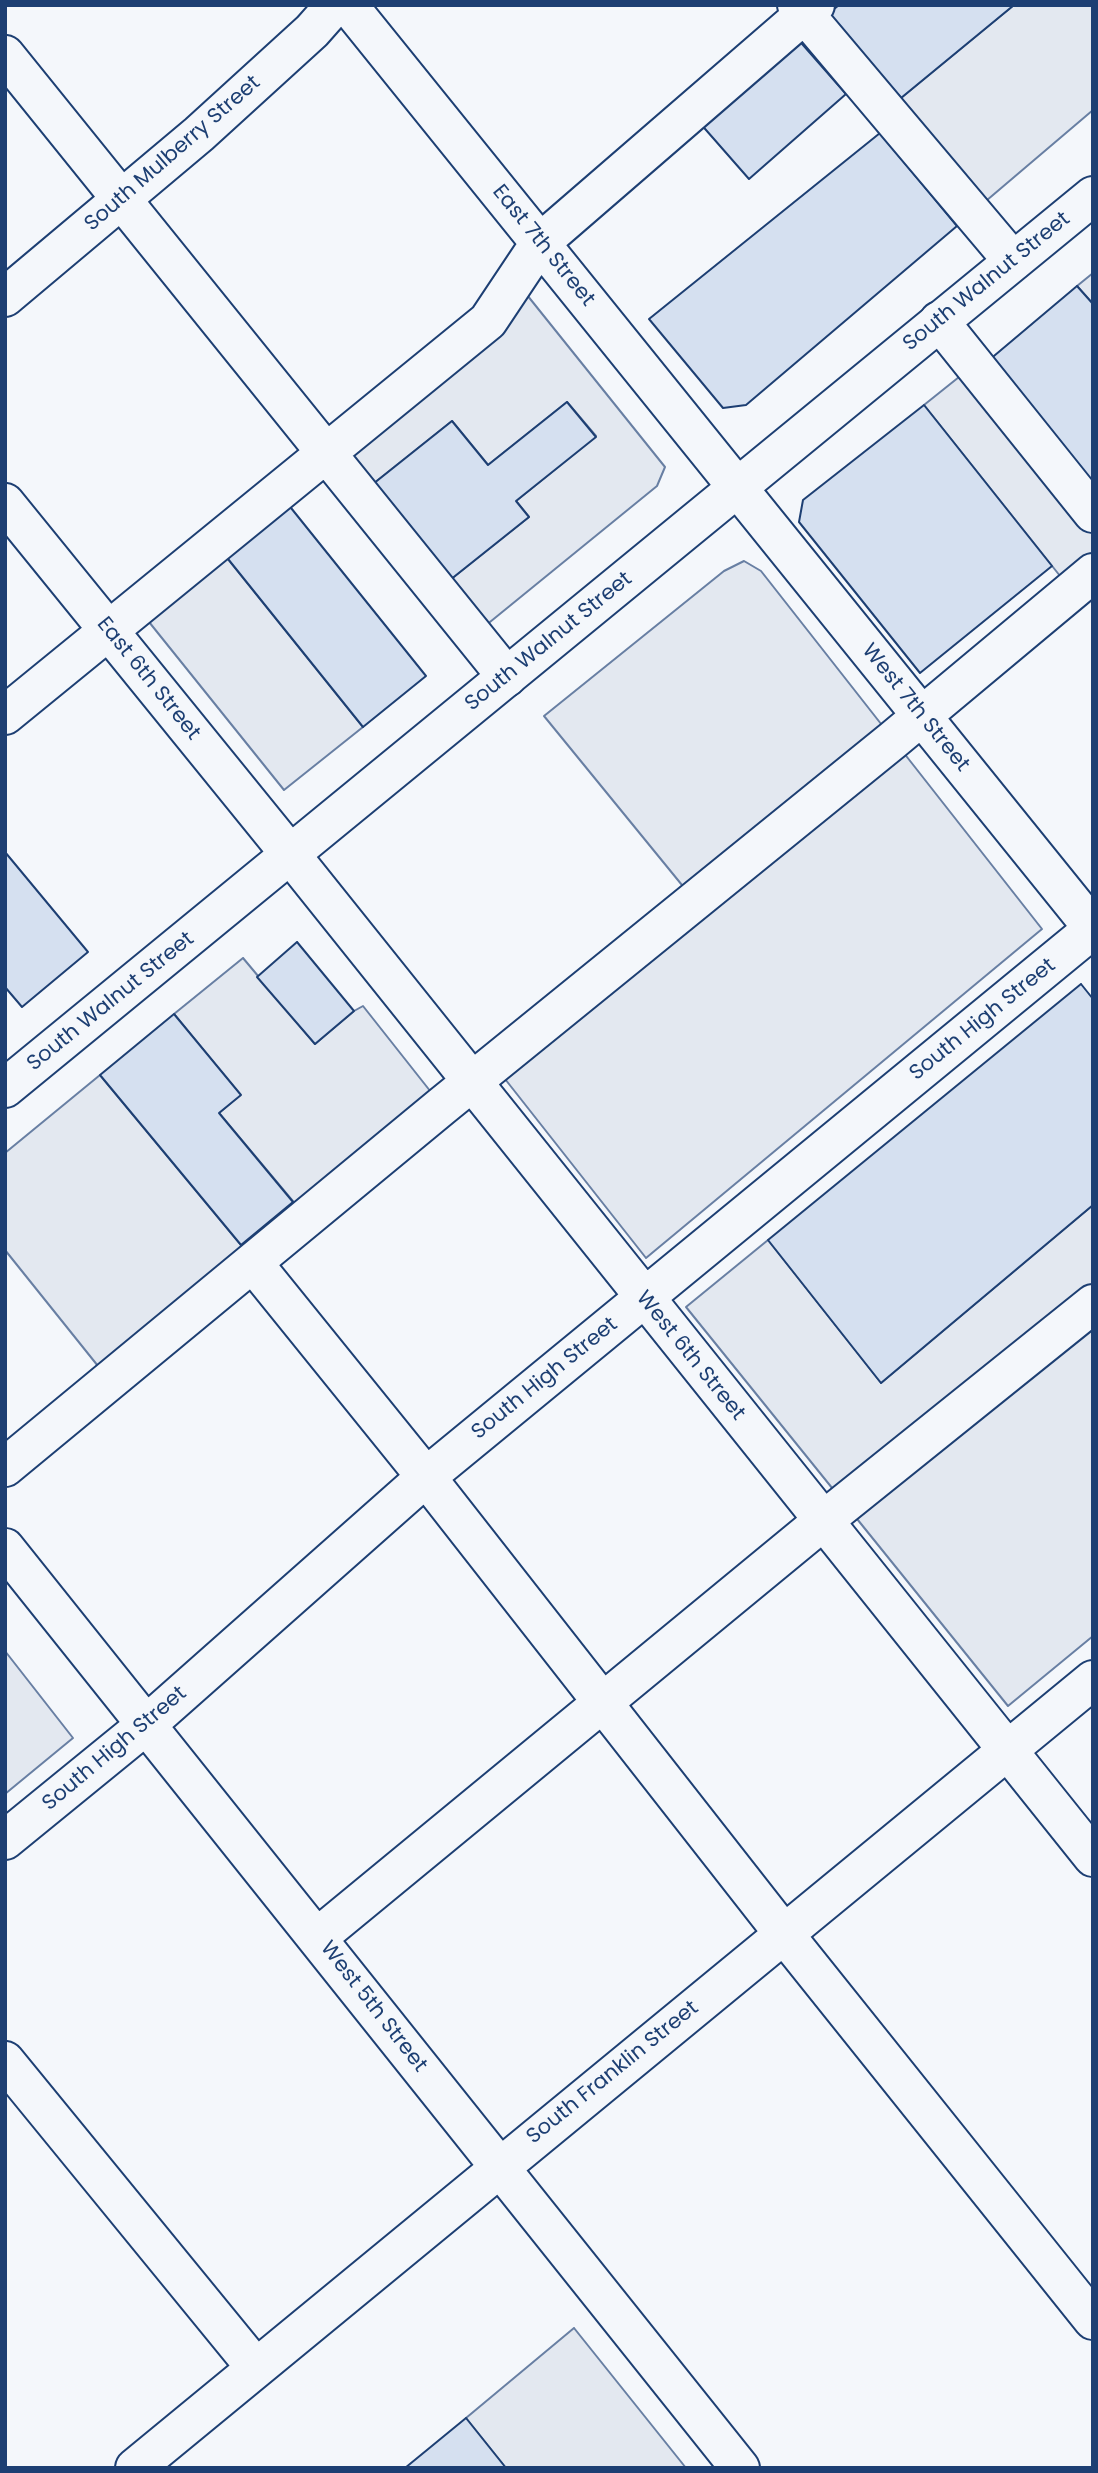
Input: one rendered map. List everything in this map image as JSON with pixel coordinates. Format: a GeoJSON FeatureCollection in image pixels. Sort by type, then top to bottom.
{"type":"FeatureCollection","features":[{"type":"Feature","properties":{"kind":"street","name":"South Mulberry Street"},"geometry":{"type":"LineString","coordinates":[[5,296],[219,116],[312,30],[335,5]]}},
{"type":"Feature","properties":{"kind":"street","name":"East 7th Street"},"geometry":{"type":"LineString","coordinates":[[348,5],[737,487]]}},
{"type":"Feature","properties":{"kind":"street"},"geometry":{"type":"LineString","coordinates":[[5,715],[488,321],[540,243],[805,8],[1013,261]]}},
{"type":"Feature","properties":{"kind":"street"},"geometry":{"type":"LineString","coordinates":[[5,55],[507,677]]}},
{"type":"Feature","properties":{"kind":"street","name":"South Walnut Street"},"geometry":{"type":"LineString","coordinates":[[5,1088],[1093,196]]}},
{"type":"Feature","properties":{"kind":"street"},"geometry":{"type":"LineString","coordinates":[[939,321],[1093,513]]}},
{"type":"Feature","properties":{"kind":"street","name":"West 7th Street"},"geometry":{"type":"LineString","coordinates":[[737,487],[1093,929]]}},
{"type":"Feature","properties":{"kind":"street","name":"East 6th Street"},"geometry":{"type":"LineString","coordinates":[[5,503],[290,854]]}},
{"type":"Feature","properties":{"kind":"street"},"geometry":{"type":"LineString","coordinates":[[5,1467],[1093,573]]}},
{"type":"Feature","properties":{"kind":"street","name":"West 6th Street"},"geometry":{"type":"LineString","coordinates":[[290,854],[1093,1857]]}},
{"type":"Feature","properties":{"kind":"street","name":"South High Street"},"geometry":{"type":"LineString","coordinates":[[5,1840],[146,1725],[426,1477],[1093,929]]}},
{"type":"Feature","properties":{"kind":"street"},"geometry":{"type":"LineString","coordinates":[[253,1263],[426,1477],[784,1934],[1093,2320]]}},
{"type":"Feature","properties":{"kind":"street"},"geometry":{"type":"LineString","coordinates":[[318,1937],[823,1521],[1093,1304]]}},
{"type":"Feature","properties":{"kind":"street","name":"West 5th Street"},"geometry":{"type":"LineString","coordinates":[[5,1548],[740,2468]]}},
{"type":"Feature","properties":{"kind":"street","name":"South Franklin Street"},"geometry":{"type":"LineString","coordinates":[[135,2468],[1093,1680]]}},
{"type":"Feature","properties":{"kind":"street"},"geometry":{"type":"LineString","coordinates":[[5,2061],[256,2368]]}},
{"type":"Feature","properties":{"kind":"shaded area"},"geometry":{"type":"Polygon","coordinates":[[[1014,5],[1093,5],[1093,110],[973,212],[884,109],[1014,5]]]}},
{"type":"Feature","properties":{"kind":"shaded area"},"geometry":{"type":"Polygon","coordinates":[[[1093,273],[1093,304],[1077,286],[1093,273]]]}},
{"type":"Feature","properties":{"kind":"shaded area"},"geometry":{"type":"Polygon","coordinates":[[[515,280],[665,467],[657,486],[474,635],[450,580],[529,517],[516,501],[596,436],[567,402],[488,465],[452,421],[373,484],[327,452],[515,280]]]}},
{"type":"Feature","properties":{"kind":"shaded area"},"geometry":{"type":"Polygon","coordinates":[[[974,365],[1093,513],[1093,573],[1072,591],[924,405],[974,365]]]}},
{"type":"Feature","properties":{"kind":"shaded area"},"geometry":{"type":"Polygon","coordinates":[[[216,544],[363,727],[284,790],[137,607],[216,544]]]}},
{"type":"Feature","properties":{"kind":"shaded area"},"geometry":{"type":"Polygon","coordinates":[[[744,561],[761,571],[1042,929],[646,1258],[494,1065],[695,901],[544,716],[724,571],[744,561]]]}},
{"type":"Feature","properties":{"kind":"shaded area"},"geometry":{"type":"Polygon","coordinates":[[[243,958],[315,1044],[363,1006],[442,1106],[307,1218],[219,1113],[240,1095],[174,1014],[243,958]]]}},
{"type":"Feature","properties":{"kind":"shaded area"},"geometry":{"type":"Polygon","coordinates":[[[100,1075],[253,1263],[110,1381],[5,1250],[5,1153],[100,1075]]]}},
{"type":"Feature","properties":{"kind":"shaded area"},"geometry":{"type":"Polygon","coordinates":[[[1093,1205],[1093,1636],[1008,1706],[686,1307],[768,1240],[881,1383],[1093,1205]]]}},
{"type":"Feature","properties":{"kind":"shaded area"},"geometry":{"type":"Polygon","coordinates":[[[5,1651],[73,1738],[5,1794],[5,1651]]]}},
{"type":"Feature","properties":{"kind":"shaded area"},"geometry":{"type":"Polygon","coordinates":[[[574,2328],[686,2468],[506,2468],[466,2418],[574,2328]]]}},
{"type":"Feature","properties":{"kind":"building"},"geometry":{"type":"Polygon","coordinates":[[[839,5],[1014,5],[901,98],[828,14],[839,5]]]}},
{"type":"Feature","properties":{"kind":"building"},"geometry":{"type":"Polygon","coordinates":[[[796,37],[846,94],[749,179],[699,122],[796,37]]]}},
{"type":"Feature","properties":{"kind":"building"},"geometry":{"type":"Polygon","coordinates":[[[880,133],[957,226],[746,405],[723,408],[649,319],[880,133]]]}},
{"type":"Feature","properties":{"kind":"building"},"geometry":{"type":"Polygon","coordinates":[[[1077,286],[1093,304],[1093,486],[988,361],[1077,286]]]}},
{"type":"Feature","properties":{"kind":"building"},"geometry":{"type":"Polygon","coordinates":[[[567,402],[596,437],[516,501],[529,517],[450,580],[373,484],[452,421],[488,465],[567,402]]]}},
{"type":"Feature","properties":{"kind":"building"},"geometry":{"type":"Polygon","coordinates":[[[924,405],[1052,566],[920,673],[799,522],[803,500],[924,405]]]}},
{"type":"Feature","properties":{"kind":"building"},"geometry":{"type":"Polygon","coordinates":[[[279,493],[426,676],[363,727],[216,544],[279,493]]]}},
{"type":"Feature","properties":{"kind":"building"},"geometry":{"type":"Polygon","coordinates":[[[5,852],[88,952],[22,1007],[5,987],[5,852]]]}},
{"type":"Feature","properties":{"kind":"building"},"geometry":{"type":"Polygon","coordinates":[[[297,942],[354,1011],[315,1044],[257,977],[297,942]]]}},
{"type":"Feature","properties":{"kind":"building"},"geometry":{"type":"Polygon","coordinates":[[[1081,984],[1093,999],[1093,1205],[881,1383],[768,1240],[1081,984]]]}},
{"type":"Feature","properties":{"kind":"building"},"geometry":{"type":"Polygon","coordinates":[[[174,1014],[241,1095],[219,1113],[293,1202],[241,1245],[100,1075],[174,1014]]]}},
{"type":"Feature","properties":{"kind":"building"},"geometry":{"type":"Polygon","coordinates":[[[466,2418],[506,2468],[405,2468],[466,2418]]]}}]}
